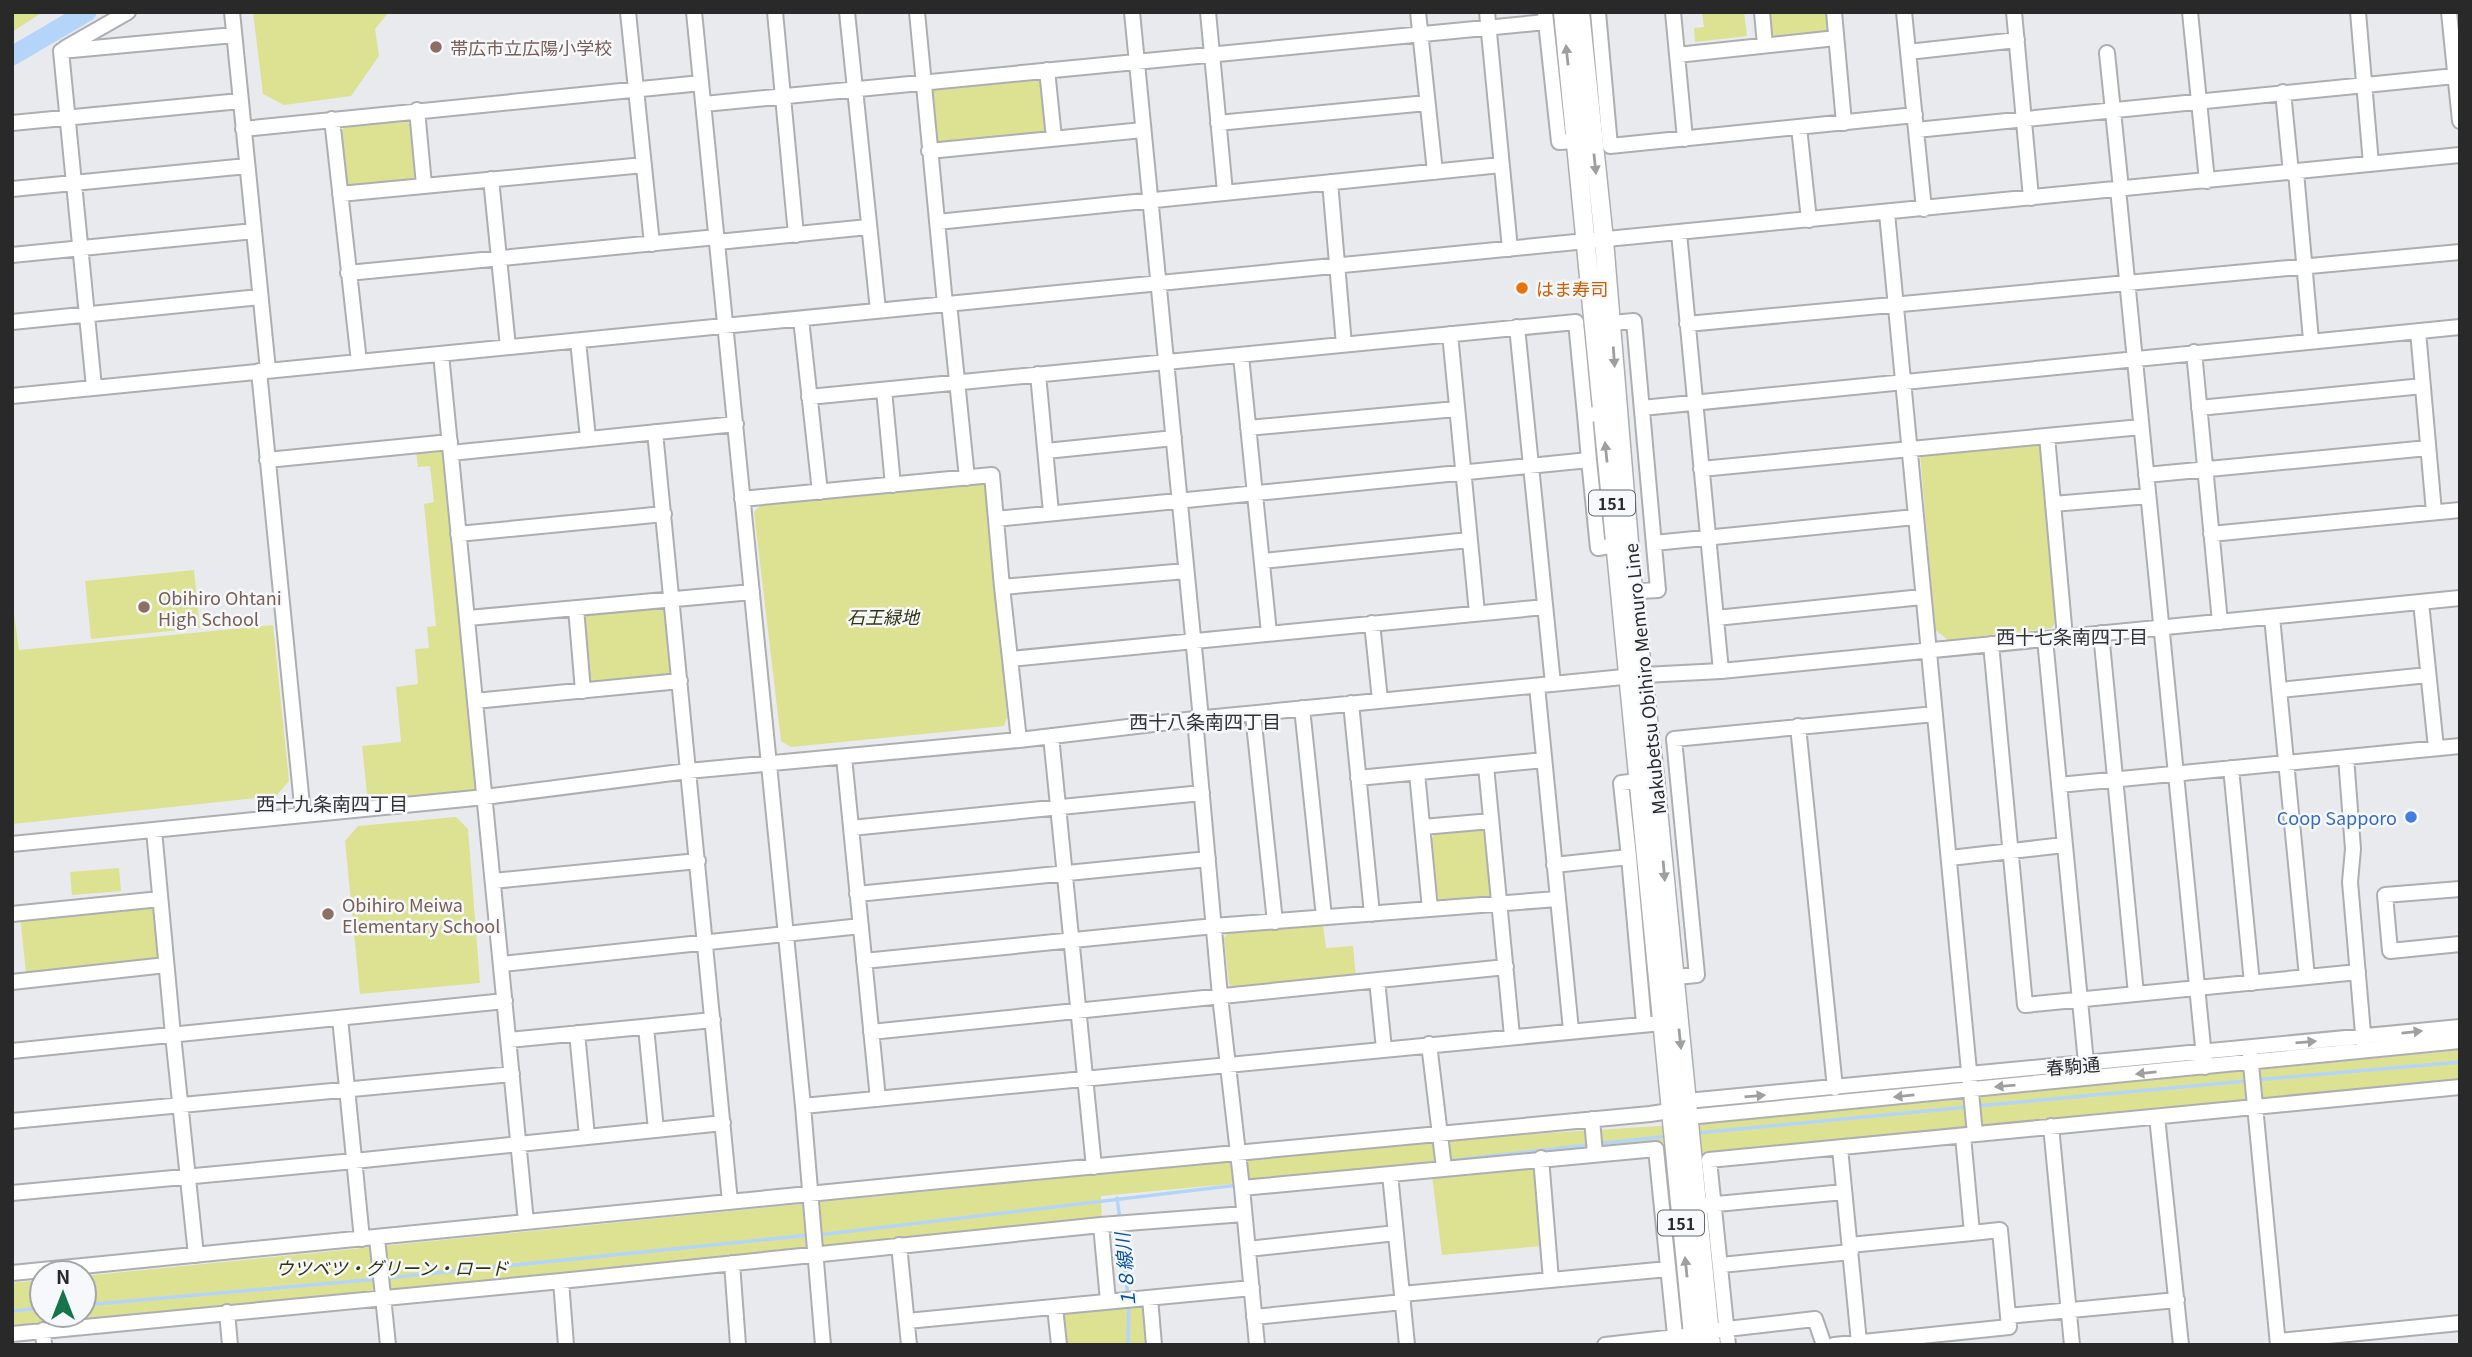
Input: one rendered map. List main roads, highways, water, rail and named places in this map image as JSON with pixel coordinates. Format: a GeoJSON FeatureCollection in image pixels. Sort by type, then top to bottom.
{"type":"FeatureCollection","features":[{"type":"Feature","properties":{"kind":"main road","name":"Makubetsu Obihiro Memuro Line"},"geometry":{"type":"LineString","coordinates":[[1563,12],[1588,96],[1575,141],[1616,545],[1627,592]]}},
{"type":"Feature","properties":{"kind":"main road","name":"Makubetsu Obihiro Memuro Line"},"geometry":{"type":"LineString","coordinates":[[1580,12],[1611,323],[1602,414],[1627,592],[1666,978],[1706,1205],[1698,1338]]}},
{"type":"Feature","properties":{"kind":"main road","name":"Makubetsu Obihiro Memuro Line"},"geometry":{"type":"LineString","coordinates":[[1647,780],[1660,826],[1666,978],[1662,1023],[1670,1111],[1671,1209],[1698,1338]]}},
{"type":"Feature","properties":{"kind":"waterway"},"geometry":{"type":"LineString","coordinates":[[12,56],[87,12]]}},
{"type":"Feature","properties":{"kind":"waterway"},"geometry":{"type":"LineString","coordinates":[[2255,1080],[2460,1062]]}},
{"type":"Feature","properties":{"kind":"waterway"},"geometry":{"type":"LineString","coordinates":[[1976,1106],[2247,1081]]}},
{"type":"Feature","properties":{"kind":"waterway"},"geometry":{"type":"LineString","coordinates":[[1697,1133],[1968,1107]]}},
{"type":"Feature","properties":{"kind":"waterway"},"geometry":{"type":"LineString","coordinates":[[1596,1144],[1669,1136]]}},
{"type":"Feature","properties":{"kind":"waterway"},"geometry":{"type":"LineString","coordinates":[[1447,1161],[1589,1145]]}},
{"type":"Feature","properties":{"kind":"waterway"},"geometry":{"type":"LineString","coordinates":[[1402,1166],[1439,1162]]}},
{"type":"Feature","properties":{"kind":"waterway"},"geometry":{"type":"LineString","coordinates":[[818,1235],[1238,1185]]}},
{"type":"Feature","properties":{"kind":"waterway","name":"１８線川"},"geometry":{"type":"LineString","coordinates":[[1117,1198],[1120,1220]]}},
{"type":"Feature","properties":{"kind":"waterway","name":"１８線川"},"geometry":{"type":"LineString","coordinates":[[1120,1228],[1128,1297]]}},
{"type":"Feature","properties":{"kind":"waterway"},"geometry":{"type":"LineString","coordinates":[[386,1278],[810,1235]]}},
{"type":"Feature","properties":{"kind":"waterway"},"geometry":{"type":"LineString","coordinates":[[98,1304],[378,1279]]}},
{"type":"Feature","properties":{"kind":"waterway","name":"１８線川"},"geometry":{"type":"LineString","coordinates":[[1128,1345],[1129,1305]]}},
{"type":"Feature","properties":{"kind":"waterway"},"geometry":{"type":"LineString","coordinates":[[12,1311],[28,1309]]}},
{"type":"Feature","properties":{"kind":"place","name":"帯広市立広陽小学校"},"geometry":{"type":"Point","coordinates":[436,47]}},
{"type":"Feature","properties":{"kind":"place","name":"はま寿司"},"geometry":{"type":"Point","coordinates":[1522,288]}},
{"type":"Feature","properties":{"kind":"place","name":"Obihiro Ohtani High School"},"geometry":{"type":"Point","coordinates":[144,607]}},
{"type":"Feature","properties":{"kind":"place","name":"Coop Sapporo"},"geometry":{"type":"Point","coordinates":[2411,817]}},
{"type":"Feature","properties":{"kind":"place","name":"Obihiro Meiwa Elementary School"},"geometry":{"type":"Point","coordinates":[328,914]}},
{"type":"Feature","properties":{"kind":"district","name":"西十七条南四丁目"},"geometry":{"type":"Point","coordinates":[2072,635]}},
{"type":"Feature","properties":{"kind":"district","name":"西十八条南四丁目"},"geometry":{"type":"Point","coordinates":[1205,720]}},
{"type":"Feature","properties":{"kind":"district","name":"西十九条南四丁目"},"geometry":{"type":"Point","coordinates":[332,802]}},
{"type":"Feature","properties":{"kind":"park label","name":"石王緑地"},"geometry":{"type":"Point","coordinates":[883,616]}},
{"type":"Feature","properties":{"kind":"park label","name":"ウツベツ・グリーン・ロード"},"geometry":{"type":"Point","coordinates":[392,1267]}}]}
